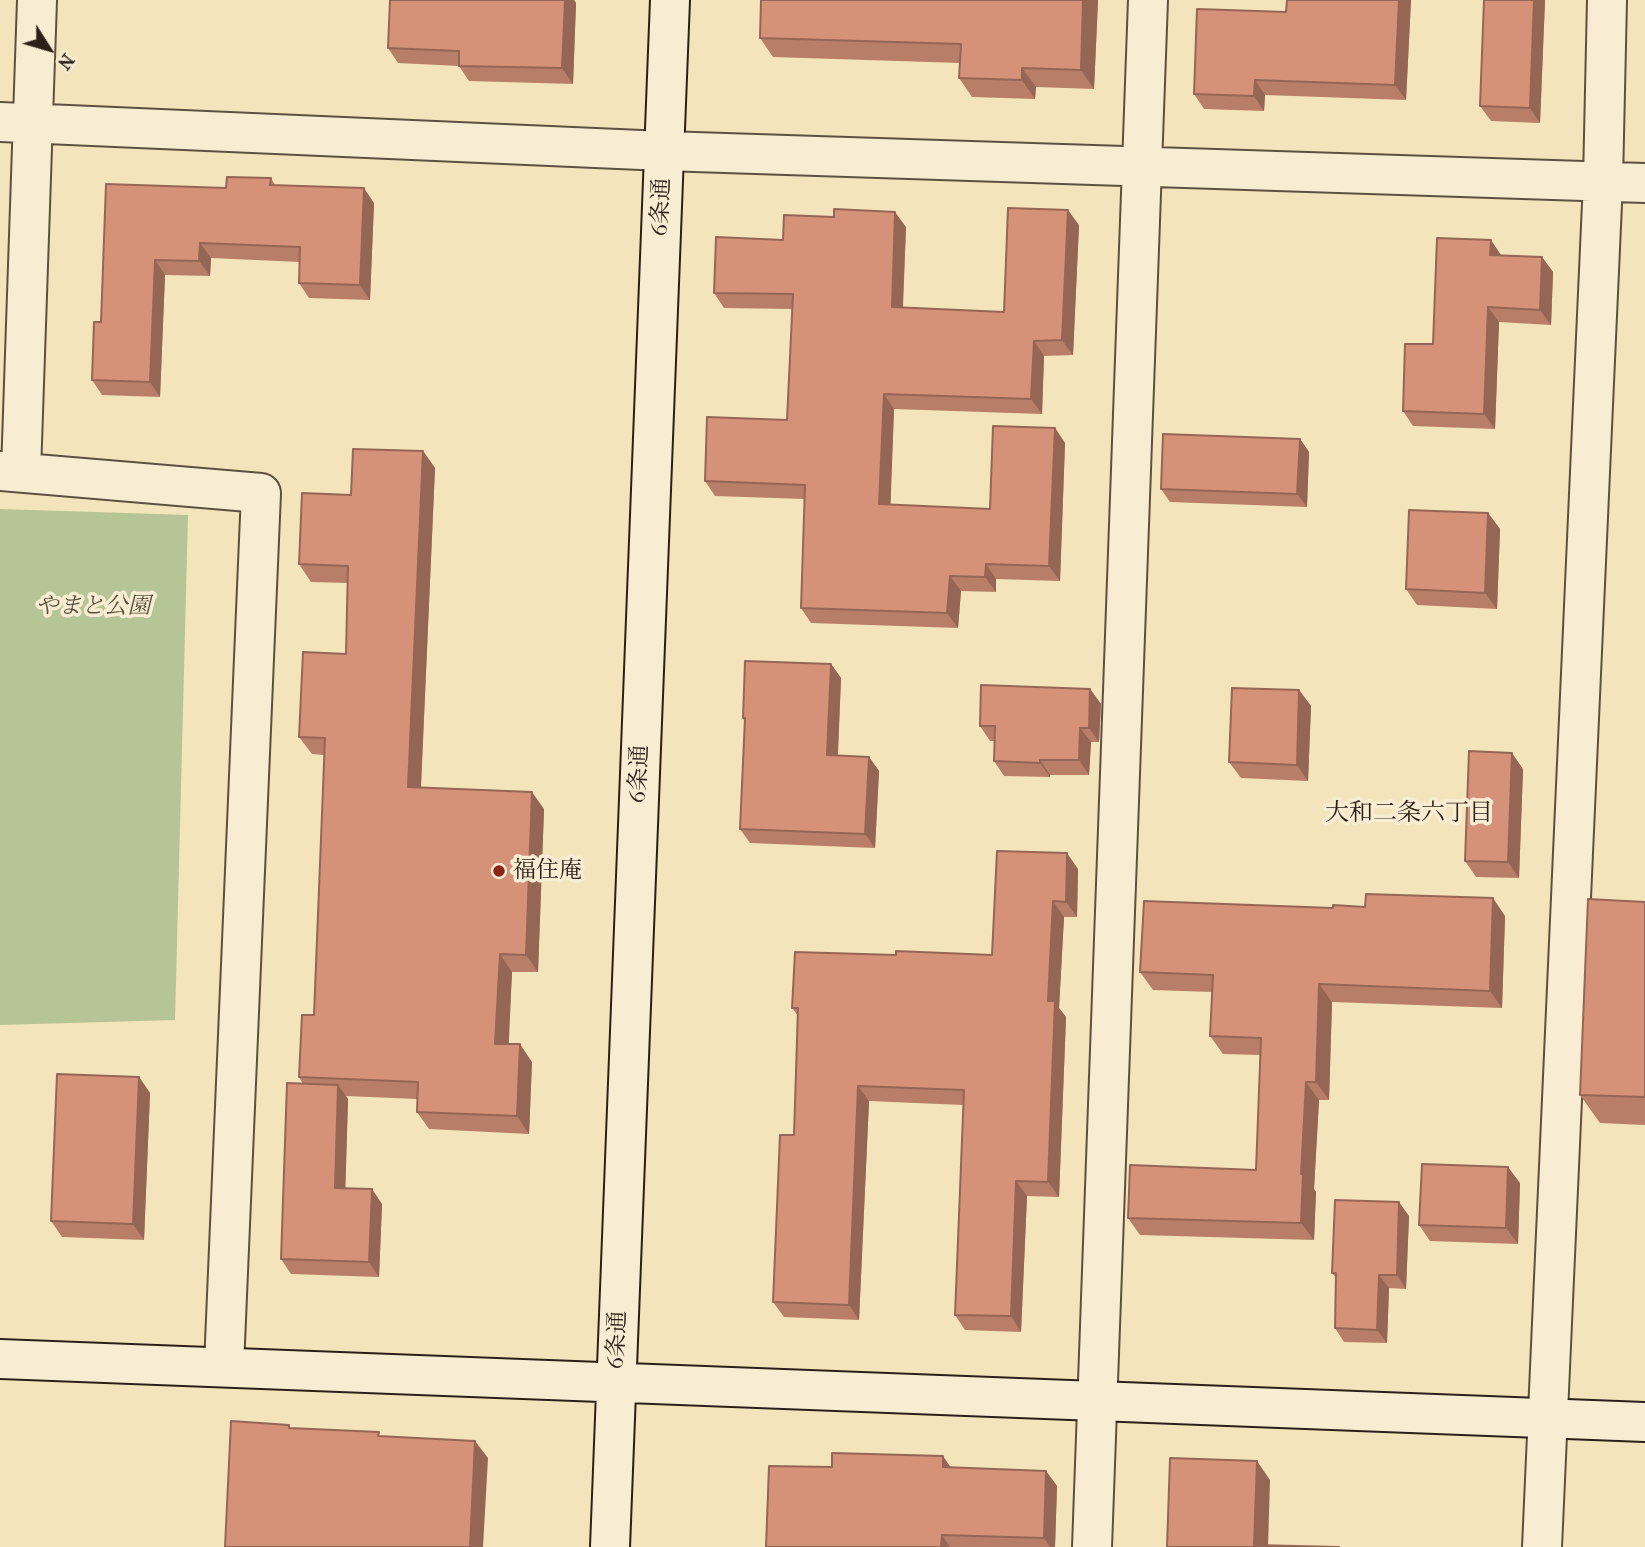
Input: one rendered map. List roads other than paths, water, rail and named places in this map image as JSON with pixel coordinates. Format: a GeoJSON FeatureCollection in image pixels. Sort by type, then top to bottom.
{"type":"FeatureCollection","features":[{"type":"Feature","properties":{"kind":"street"},"geometry":{"type":"LineString","coordinates":[[37,0],[16,123],[10,471],[261,493],[224,1366]]}},
{"type":"Feature","properties":{"kind":"street","name":"6条通"},"geometry":{"type":"LineString","coordinates":[[610,1547],[670,0]]}},
{"type":"Feature","properties":{"kind":"street"},"geometry":{"type":"LineString","coordinates":[[1092,1547],[1148,0]]}},
{"type":"Feature","properties":{"kind":"street"},"geometry":{"type":"LineString","coordinates":[[1542,1547],[1603,181],[1608,0]]}},
{"type":"Feature","properties":{"kind":"street"},"geometry":{"type":"LineString","coordinates":[[16,123],[664,151],[1645,183]]}},
{"type":"Feature","properties":{"kind":"street"},"geometry":{"type":"LineString","coordinates":[[0,1359],[617,1380],[1098,1402],[1645,1422]]}},
{"type":"Feature","properties":{"kind":"place","name":"福住庵"},"geometry":{"type":"Point","coordinates":[499,871]}},
{"type":"Feature","properties":{"kind":"district","name":"大和二条六丁目"},"geometry":{"type":"Point","coordinates":[1409,814]}},
{"type":"Feature","properties":{"kind":"park label","name":"やまと公園"},"geometry":{"type":"Point","coordinates":[93,607]}}]}
